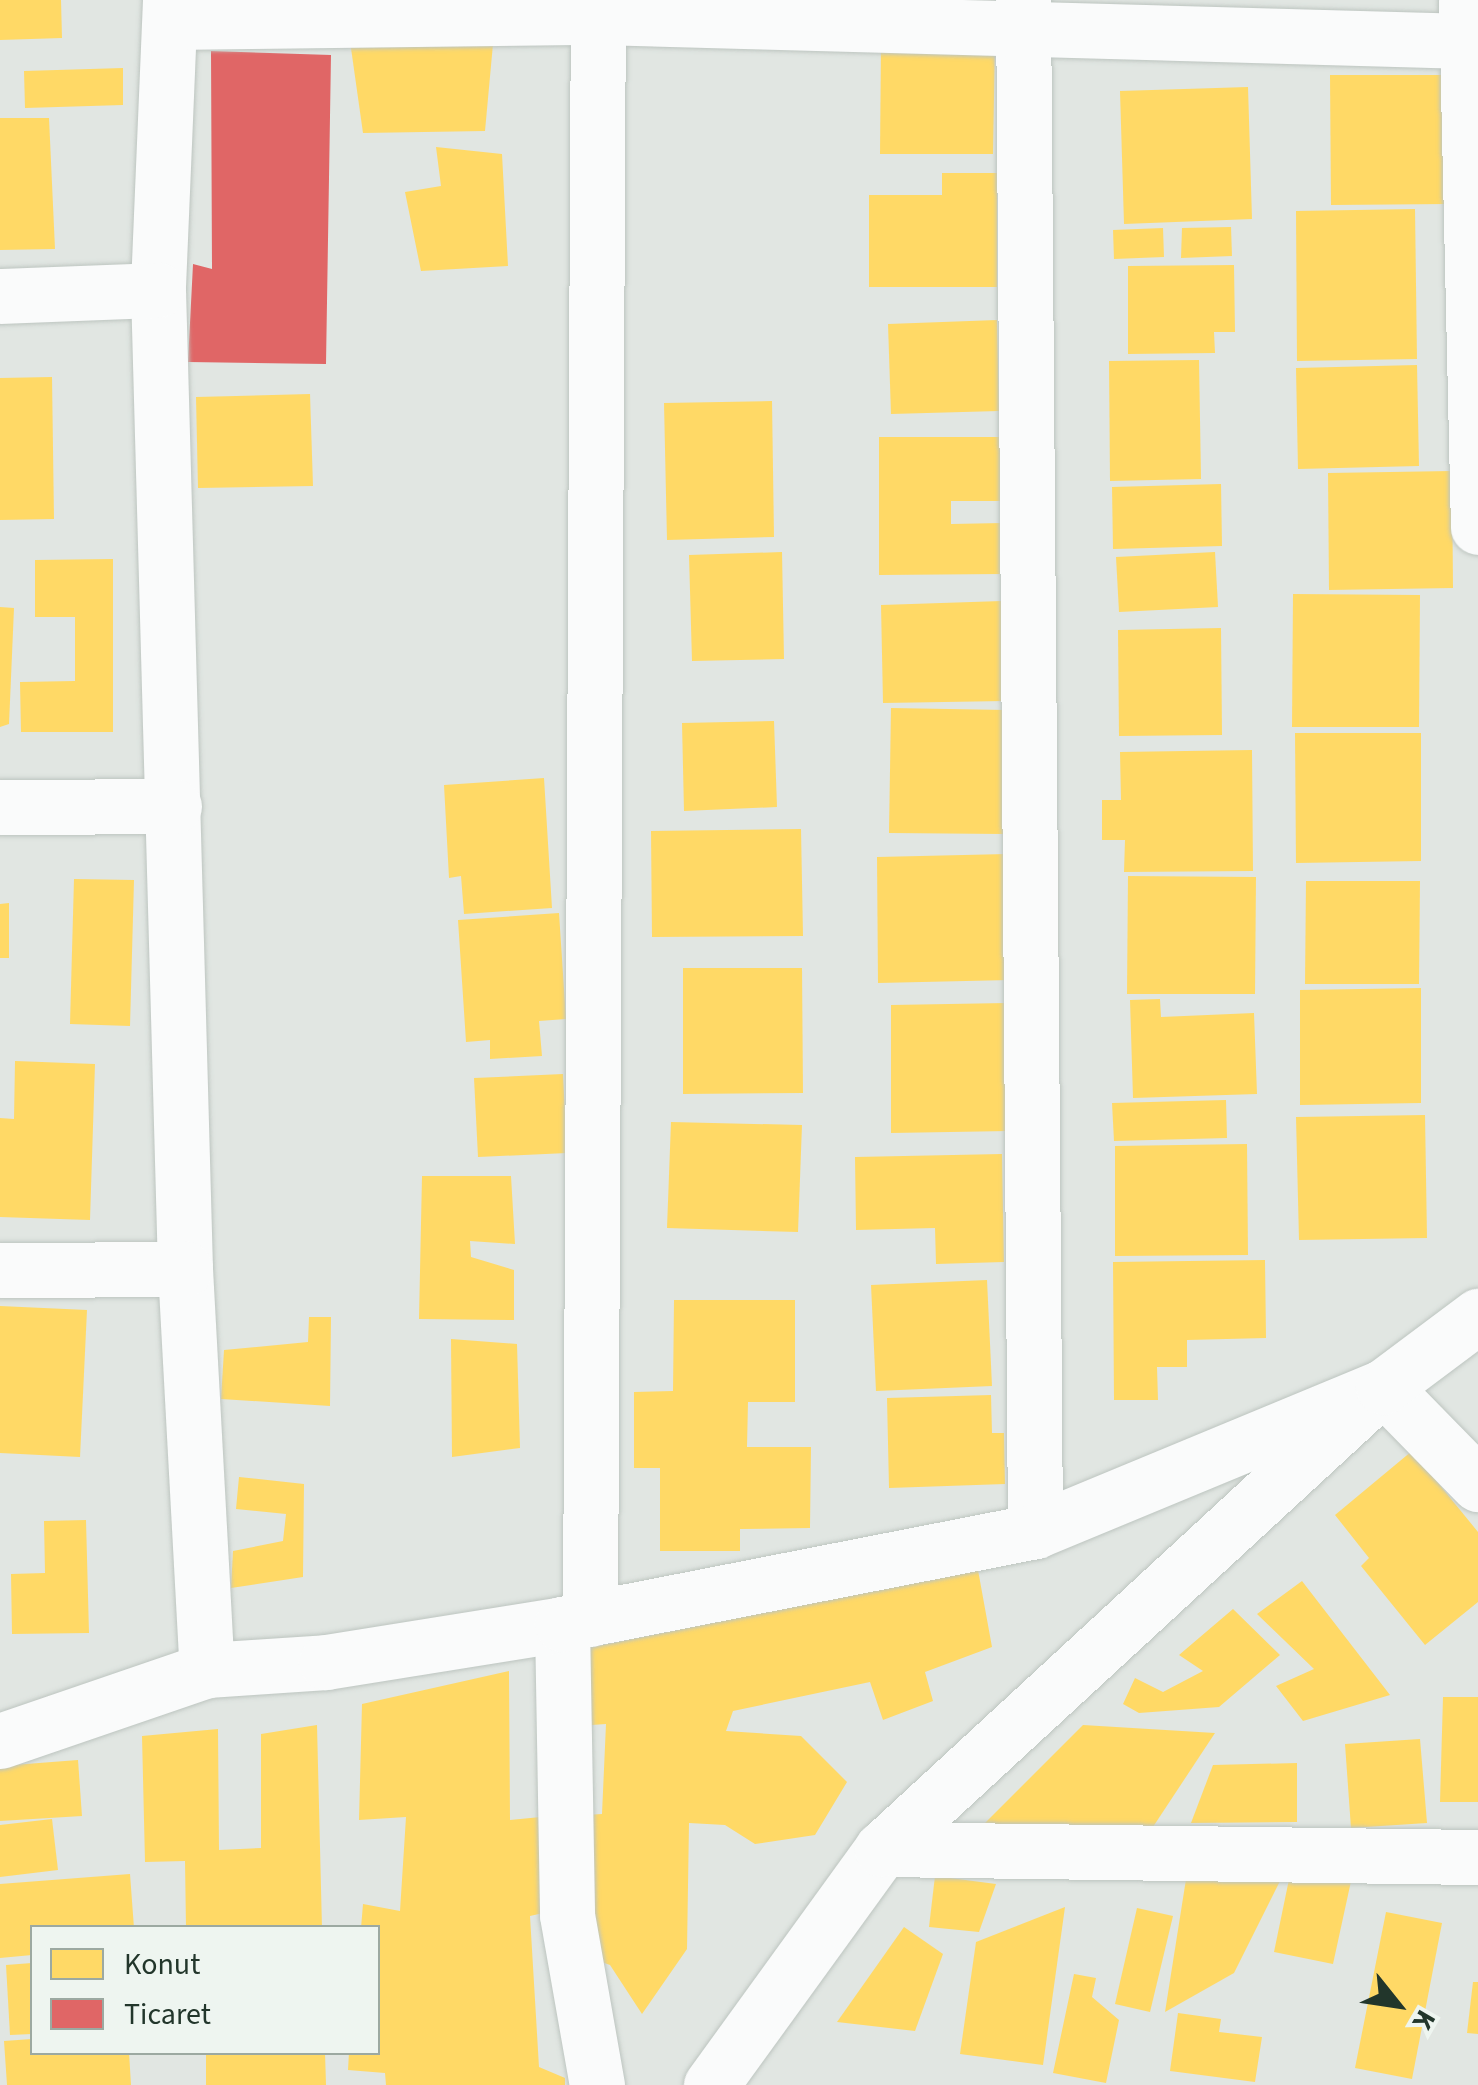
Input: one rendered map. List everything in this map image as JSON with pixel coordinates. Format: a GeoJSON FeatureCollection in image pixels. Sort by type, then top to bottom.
{"type":"FeatureCollection","features":[{"type":"Feature","properties":{"kind":"street"},"geometry":{"type":"LineString","coordinates":[[597,2085],[567,1915],[576,1621],[598,8]]}},
{"type":"Feature","properties":{"kind":"street"},"geometry":{"type":"LineString","coordinates":[[207,1670],[185,1269],[158,290],[170,11],[598,8],[1467,21],[1478,527]]}},
{"type":"Feature","properties":{"kind":"street"},"geometry":{"type":"LineString","coordinates":[[1024,13],[1035,1531]]}},
{"type":"Feature","properties":{"kind":"street"},"geometry":{"type":"LineString","coordinates":[[0,296],[158,290]]}},
{"type":"Feature","properties":{"kind":"street"},"geometry":{"type":"LineString","coordinates":[[0,808],[174,806]]}},
{"type":"Feature","properties":{"kind":"street"},"geometry":{"type":"LineString","coordinates":[[0,1270],[185,1269]]}},
{"type":"Feature","properties":{"kind":"street"},"geometry":{"type":"LineString","coordinates":[[711,2085],[882,1849],[1383,1387],[1478,1316]]}},
{"type":"Feature","properties":{"kind":"street"},"geometry":{"type":"LineString","coordinates":[[0,1741],[207,1670],[326,1662],[576,1621],[1035,1531],[1383,1387]]}},
{"type":"Feature","properties":{"kind":"street"},"geometry":{"type":"LineString","coordinates":[[1383,1387],[1478,1484]]}},
{"type":"Feature","properties":{"kind":"street"},"geometry":{"type":"LineString","coordinates":[[882,1849],[1478,1857]]}},
{"type":"Feature","properties":{"kind":"building: Konut"},"geometry":{"type":"Polygon","coordinates":[[[0,0],[61,0],[62,38],[0,40],[0,0]]]}},
{"type":"Feature","properties":{"kind":"building: Konut"},"geometry":{"type":"Polygon","coordinates":[[[494,33],[485,131],[363,133],[349,34],[494,33]]]}},
{"type":"Feature","properties":{"kind":"building: Konut"},"geometry":{"type":"Polygon","coordinates":[[[881,43],[995,43],[993,154],[880,154],[881,43]]]}},
{"type":"Feature","properties":{"kind":"building: Konut"},"geometry":{"type":"Polygon","coordinates":[[[123,68],[123,105],[25,108],[24,71],[123,68]]]}},
{"type":"Feature","properties":{"kind":"building: Konut"},"geometry":{"type":"Polygon","coordinates":[[[1330,75],[1449,75],[1449,204],[1331,205],[1330,75]]]}},
{"type":"Feature","properties":{"kind":"building: Konut"},"geometry":{"type":"Polygon","coordinates":[[[1248,87],[1252,219],[1124,224],[1120,91],[1248,87]]]}},
{"type":"Feature","properties":{"kind":"building: Konut"},"geometry":{"type":"Polygon","coordinates":[[[0,118],[49,118],[55,249],[0,250],[0,118]]]}},
{"type":"Feature","properties":{"kind":"building: Konut"},"geometry":{"type":"Polygon","coordinates":[[[436,147],[502,154],[508,266],[421,271],[405,192],[441,186],[436,147]]]}},
{"type":"Feature","properties":{"kind":"building: Konut"},"geometry":{"type":"Polygon","coordinates":[[[942,173],[997,173],[997,287],[869,287],[869,195],[942,195],[942,173]]]}},
{"type":"Feature","properties":{"kind":"building: Konut"},"geometry":{"type":"Polygon","coordinates":[[[1415,209],[1417,359],[1297,361],[1296,211],[1415,209]]]}},
{"type":"Feature","properties":{"kind":"building: Konut"},"geometry":{"type":"Polygon","coordinates":[[[1231,227],[1232,256],[1181,258],[1182,228],[1231,227]]]}},
{"type":"Feature","properties":{"kind":"building: Konut"},"geometry":{"type":"Polygon","coordinates":[[[1163,228],[1164,257],[1114,259],[1113,230],[1163,228]]]}},
{"type":"Feature","properties":{"kind":"building: Konut"},"geometry":{"type":"Polygon","coordinates":[[[1234,265],[1235,332],[1214,332],[1215,353],[1128,354],[1128,266],[1234,265]]]}},
{"type":"Feature","properties":{"kind":"building: Konut"},"geometry":{"type":"Polygon","coordinates":[[[997,320],[999,411],[891,414],[888,324],[997,320]]]}},
{"type":"Feature","properties":{"kind":"building: Konut"},"geometry":{"type":"Polygon","coordinates":[[[1199,360],[1201,479],[1110,481],[1109,361],[1199,360]]]}},
{"type":"Feature","properties":{"kind":"building: Konut"},"geometry":{"type":"Polygon","coordinates":[[[1417,365],[1419,466],[1298,469],[1296,368],[1417,365]]]}},
{"type":"Feature","properties":{"kind":"building: Konut"},"geometry":{"type":"Polygon","coordinates":[[[52,377],[54,519],[0,520],[0,378],[52,377]]]}},
{"type":"Feature","properties":{"kind":"building: Konut"},"geometry":{"type":"Polygon","coordinates":[[[310,394],[313,486],[198,488],[196,397],[310,394]]]}},
{"type":"Feature","properties":{"kind":"building: Konut"},"geometry":{"type":"Polygon","coordinates":[[[772,401],[774,537],[667,540],[664,403],[772,401]]]}},
{"type":"Feature","properties":{"kind":"building: Konut"},"geometry":{"type":"Polygon","coordinates":[[[879,437],[1001,437],[1001,501],[951,501],[951,524],[1003,523],[1002,574],[879,575],[879,437]]]}},
{"type":"Feature","properties":{"kind":"building: Konut"},"geometry":{"type":"Polygon","coordinates":[[[1452,471],[1453,588],[1329,590],[1328,473],[1452,471]]]}},
{"type":"Feature","properties":{"kind":"building: Konut"},"geometry":{"type":"Polygon","coordinates":[[[1221,484],[1222,546],[1113,549],[1112,487],[1221,484]]]}},
{"type":"Feature","properties":{"kind":"building: Konut"},"geometry":{"type":"Polygon","coordinates":[[[782,552],[784,659],[692,661],[689,555],[782,552]]]}},
{"type":"Feature","properties":{"kind":"building: Konut"},"geometry":{"type":"Polygon","coordinates":[[[1215,552],[1218,607],[1119,612],[1116,557],[1215,552]]]}},
{"type":"Feature","properties":{"kind":"building: Konut"},"geometry":{"type":"Polygon","coordinates":[[[113,559],[113,732],[21,732],[20,682],[75,681],[75,617],[35,617],[35,560],[113,559]]]}},
{"type":"Feature","properties":{"kind":"building: Konut"},"geometry":{"type":"Polygon","coordinates":[[[1293,594],[1420,595],[1419,727],[1292,727],[1293,594]]]}},
{"type":"Feature","properties":{"kind":"building: Konut"},"geometry":{"type":"Polygon","coordinates":[[[1002,601],[1005,701],[883,703],[881,605],[1002,601]]]}},
{"type":"Feature","properties":{"kind":"building: Konut"},"geometry":{"type":"Polygon","coordinates":[[[0,607],[14,608],[9,724],[0,727],[0,607]]]}},
{"type":"Feature","properties":{"kind":"building: Konut"},"geometry":{"type":"Polygon","coordinates":[[[1221,628],[1222,735],[1119,736],[1118,630],[1221,628]]]}},
{"type":"Feature","properties":{"kind":"building: Konut"},"geometry":{"type":"Polygon","coordinates":[[[891,708],[1006,710],[1004,834],[889,833],[891,708]]]}},
{"type":"Feature","properties":{"kind":"building: Konut"},"geometry":{"type":"Polygon","coordinates":[[[774,721],[777,807],[684,811],[682,723],[774,721]]]}},
{"type":"Feature","properties":{"kind":"building: Konut"},"geometry":{"type":"Polygon","coordinates":[[[1295,733],[1421,733],[1421,861],[1296,863],[1295,733]]]}},
{"type":"Feature","properties":{"kind":"building: Konut"},"geometry":{"type":"Polygon","coordinates":[[[1252,750],[1253,871],[1124,872],[1125,840],[1102,840],[1102,800],[1121,800],[1120,752],[1252,750]]]}},
{"type":"Feature","properties":{"kind":"building: Konut"},"geometry":{"type":"Polygon","coordinates":[[[544,778],[552,908],[464,914],[461,876],[449,878],[444,785],[544,778]]]}},
{"type":"Feature","properties":{"kind":"building: Konut"},"geometry":{"type":"Polygon","coordinates":[[[801,829],[803,936],[652,937],[651,831],[801,829]]]}},
{"type":"Feature","properties":{"kind":"building: Konut"},"geometry":{"type":"Polygon","coordinates":[[[1007,854],[1010,980],[878,983],[877,857],[1007,854]]]}},
{"type":"Feature","properties":{"kind":"building: Konut"},"geometry":{"type":"Polygon","coordinates":[[[1128,876],[1256,877],[1255,994],[1127,994],[1128,876]]]}},
{"type":"Feature","properties":{"kind":"building: Konut"},"geometry":{"type":"Polygon","coordinates":[[[74,879],[134,880],[130,1026],[70,1024],[74,879]]]}},
{"type":"Feature","properties":{"kind":"building: Konut"},"geometry":{"type":"Polygon","coordinates":[[[1306,881],[1420,881],[1419,984],[1305,984],[1306,881]]]}},
{"type":"Feature","properties":{"kind":"building: Konut"},"geometry":{"type":"Polygon","coordinates":[[[9,903],[9,958],[0,958],[0,904],[9,903]]]}},
{"type":"Feature","properties":{"kind":"building: Konut"},"geometry":{"type":"Polygon","coordinates":[[[559,913],[566,1019],[539,1021],[542,1056],[490,1059],[490,1040],[466,1042],[458,920],[559,913]]]}},
{"type":"Feature","properties":{"kind":"building: Konut"},"geometry":{"type":"Polygon","coordinates":[[[683,968],[802,968],[803,1093],[683,1094],[683,968]]]}},
{"type":"Feature","properties":{"kind":"building: Konut"},"geometry":{"type":"Polygon","coordinates":[[[1421,988],[1421,1103],[1300,1105],[1300,990],[1421,988]]]}},
{"type":"Feature","properties":{"kind":"building: Konut"},"geometry":{"type":"Polygon","coordinates":[[[1160,999],[1161,1017],[1254,1013],[1257,1094],[1133,1098],[1130,1000],[1160,999]]]}},
{"type":"Feature","properties":{"kind":"building: Konut"},"geometry":{"type":"Polygon","coordinates":[[[1007,1003],[1009,1131],[891,1133],[891,1005],[1007,1003]]]}},
{"type":"Feature","properties":{"kind":"building: Konut"},"geometry":{"type":"Polygon","coordinates":[[[15,1061],[95,1064],[90,1220],[0,1217],[0,1118],[14,1119],[15,1061]]]}},
{"type":"Feature","properties":{"kind":"building: Konut"},"geometry":{"type":"Polygon","coordinates":[[[563,1074],[567,1153],[478,1157],[474,1078],[563,1074]]]}},
{"type":"Feature","properties":{"kind":"building: Konut"},"geometry":{"type":"Polygon","coordinates":[[[1226,1100],[1227,1138],[1114,1141],[1112,1103],[1226,1100]]]}},
{"type":"Feature","properties":{"kind":"building: Konut"},"geometry":{"type":"Polygon","coordinates":[[[1425,1115],[1427,1238],[1299,1240],[1296,1117],[1425,1115]]]}},
{"type":"Feature","properties":{"kind":"building: Konut"},"geometry":{"type":"Polygon","coordinates":[[[671,1122],[802,1125],[798,1232],[667,1228],[671,1122]]]}},
{"type":"Feature","properties":{"kind":"building: Konut"},"geometry":{"type":"Polygon","coordinates":[[[1247,1144],[1248,1255],[1115,1256],[1115,1146],[1247,1144]]]}},
{"type":"Feature","properties":{"kind":"building: Konut"},"geometry":{"type":"Polygon","coordinates":[[[1002,1154],[1004,1262],[936,1264],[935,1228],[856,1230],[855,1157],[1002,1154]]]}},
{"type":"Feature","properties":{"kind":"building: Konut"},"geometry":{"type":"Polygon","coordinates":[[[422,1176],[511,1176],[515,1244],[470,1241],[471,1257],[514,1270],[514,1320],[419,1319],[422,1176]]]}},
{"type":"Feature","properties":{"kind":"building: Konut"},"geometry":{"type":"Polygon","coordinates":[[[1265,1260],[1266,1338],[1187,1340],[1187,1367],[1157,1367],[1158,1400],[1114,1400],[1113,1262],[1265,1260]]]}},
{"type":"Feature","properties":{"kind":"building: Konut"},"geometry":{"type":"Polygon","coordinates":[[[987,1280],[992,1386],[876,1391],[871,1285],[987,1280]]]}},
{"type":"Feature","properties":{"kind":"building: Konut"},"geometry":{"type":"Polygon","coordinates":[[[674,1300],[795,1300],[795,1402],[748,1402],[747,1447],[811,1447],[810,1528],[740,1529],[740,1551],[660,1551],[660,1468],[634,1468],[634,1392],[673,1391],[674,1300]]]}},
{"type":"Feature","properties":{"kind":"building: Konut"},"geometry":{"type":"Polygon","coordinates":[[[0,1306],[87,1310],[80,1457],[0,1453],[0,1306]]]}},
{"type":"Feature","properties":{"kind":"building: Konut"},"geometry":{"type":"Polygon","coordinates":[[[309,1317],[331,1317],[330,1406],[221,1399],[224,1350],[308,1342],[309,1317]]]}},
{"type":"Feature","properties":{"kind":"building: Konut"},"geometry":{"type":"Polygon","coordinates":[[[451,1339],[517,1344],[520,1448],[452,1457],[451,1339]]]}},
{"type":"Feature","properties":{"kind":"building: Konut"},"geometry":{"type":"Polygon","coordinates":[[[991,1395],[992,1433],[1004,1433],[1005,1484],[889,1488],[887,1398],[991,1395]]]}},
{"type":"Feature","properties":{"kind":"building: Konut"},"geometry":{"type":"Polygon","coordinates":[[[1412,1451],[1478,1532],[1478,1602],[1425,1645],[1361,1566],[1369,1558],[1335,1515],[1412,1451]]]}},
{"type":"Feature","properties":{"kind":"building: Konut"},"geometry":{"type":"Polygon","coordinates":[[[239,1477],[304,1484],[303,1577],[231,1588],[233,1551],[283,1541],[286,1514],[236,1509],[239,1477]]]}},
{"type":"Feature","properties":{"kind":"building: Konut"},"geometry":{"type":"Polygon","coordinates":[[[86,1520],[89,1633],[12,1634],[11,1574],[45,1573],[44,1521],[86,1520]]]}},
{"type":"Feature","properties":{"kind":"building: Konut"},"geometry":{"type":"Polygon","coordinates":[[[978,1570],[992,1647],[925,1672],[933,1701],[883,1720],[870,1682],[733,1711],[726,1731],[801,1736],[847,1782],[815,1835],[755,1844],[725,1825],[689,1823],[687,1949],[642,2014],[610,1965],[596,1960],[586,1815],[602,1814],[606,1724],[577,1726],[578,1650],[978,1570]]]}},
{"type":"Feature","properties":{"kind":"building: Konut"},"geometry":{"type":"Polygon","coordinates":[[[1302,1581],[1390,1695],[1303,1721],[1276,1686],[1314,1669],[1257,1614],[1302,1581]]]}},
{"type":"Feature","properties":{"kind":"building: Konut"},"geometry":{"type":"Polygon","coordinates":[[[1233,1609],[1280,1655],[1219,1707],[1139,1713],[1123,1704],[1135,1678],[1163,1692],[1203,1671],[1179,1655],[1233,1609]]]}},
{"type":"Feature","properties":{"kind":"building: Konut"},"geometry":{"type":"Polygon","coordinates":[[[509,1671],[510,1820],[551,1816],[552,1911],[530,1916],[539,2067],[565,2078],[565,2085],[386,2085],[385,2073],[348,2070],[349,2055],[380,2055],[380,1925],[361,1925],[363,1904],[400,1911],[406,1817],[359,1820],[362,1704],[509,1671]]]}},
{"type":"Feature","properties":{"kind":"building: Konut"},"geometry":{"type":"Polygon","coordinates":[[[1443,1697],[1478,1697],[1478,1802],[1440,1802],[1443,1697]]]}},
{"type":"Feature","properties":{"kind":"building: Konut"},"geometry":{"type":"Polygon","coordinates":[[[317,1725],[322,1925],[186,1925],[185,1861],[145,1862],[142,1736],[218,1729],[219,1850],[261,1848],[261,1734],[317,1725]]]}},
{"type":"Feature","properties":{"kind":"building: Konut"},"geometry":{"type":"Polygon","coordinates":[[[1083,1725],[1215,1733],[1145,1839],[976,1832],[1083,1725]]]}},
{"type":"Feature","properties":{"kind":"building: Konut"},"geometry":{"type":"Polygon","coordinates":[[[1420,1739],[1427,1823],[1351,1828],[1345,1744],[1420,1739]]]}},
{"type":"Feature","properties":{"kind":"building: Konut"},"geometry":{"type":"Polygon","coordinates":[[[78,1760],[82,1816],[0,1821],[0,1766],[78,1760]]]}},
{"type":"Feature","properties":{"kind":"building: Konut"},"geometry":{"type":"Polygon","coordinates":[[[1297,1763],[1297,1822],[1191,1823],[1213,1765],[1297,1763]]]}},
{"type":"Feature","properties":{"kind":"building: Konut"},"geometry":{"type":"Polygon","coordinates":[[[52,1819],[58,1870],[0,1877],[0,1825],[52,1819]]]}},
{"type":"Feature","properties":{"kind":"building: Konut"},"geometry":{"type":"Polygon","coordinates":[[[1190,1854],[1286,1869],[1234,1973],[1165,2012],[1190,1854]]]}},
{"type":"Feature","properties":{"kind":"building: Konut"},"geometry":{"type":"Polygon","coordinates":[[[1293,1860],[1353,1872],[1333,1964],[1274,1952],[1293,1860]]]}},
{"type":"Feature","properties":{"kind":"building: Konut"},"geometry":{"type":"Polygon","coordinates":[[[130,1874],[134,1925],[30,1925],[30,1955],[0,1958],[0,1884],[130,1874]]]}},
{"type":"Feature","properties":{"kind":"building: Konut"},"geometry":{"type":"Polygon","coordinates":[[[935,1876],[996,1884],[979,1932],[929,1927],[935,1876]]]}},
{"type":"Feature","properties":{"kind":"building: Konut"},"geometry":{"type":"Polygon","coordinates":[[[1065,1907],[1043,2065],[960,2054],[976,1942],[1065,1907]]]}},
{"type":"Feature","properties":{"kind":"building: Konut"},"geometry":{"type":"Polygon","coordinates":[[[1137,1908],[1173,1916],[1150,2012],[1115,2004],[1137,1908]]]}},
{"type":"Feature","properties":{"kind":"building: Konut"},"geometry":{"type":"Polygon","coordinates":[[[1386,1912],[1442,1923],[1412,2079],[1355,2068],[1386,1912]]]}},
{"type":"Feature","properties":{"kind":"building: Konut"},"geometry":{"type":"Polygon","coordinates":[[[904,1927],[943,1954],[915,2031],[837,2022],[904,1927]]]}},
{"type":"Feature","properties":{"kind":"building: Konut"},"geometry":{"type":"Polygon","coordinates":[[[30,1963],[30,2034],[10,2035],[6,1965],[30,1963]]]}},
{"type":"Feature","properties":{"kind":"building: Konut"},"geometry":{"type":"Polygon","coordinates":[[[1074,1974],[1096,1978],[1092,1997],[1119,2020],[1106,2083],[1053,2073],[1074,1974]]]}},
{"type":"Feature","properties":{"kind":"building: Konut"},"geometry":{"type":"Polygon","coordinates":[[[1473,1982],[1478,1982],[1478,2034],[1467,2033],[1473,1982]]]}},
{"type":"Feature","properties":{"kind":"building: Konut"},"geometry":{"type":"Polygon","coordinates":[[[1178,2013],[1221,2019],[1219,2032],[1262,2037],[1255,2082],[1170,2071],[1178,2013]]]}},
{"type":"Feature","properties":{"kind":"building: Konut"},"geometry":{"type":"Polygon","coordinates":[[[30,2039],[30,2055],[129,2055],[131,2085],[7,2085],[4,2041],[30,2039]]]}},
{"type":"Feature","properties":{"kind":"building: Konut"},"geometry":{"type":"Polygon","coordinates":[[[206,2055],[325,2055],[326,2085],[206,2085],[206,2055]]]}},
{"type":"Feature","properties":{"kind":"building: Ticaret"},"geometry":{"type":"Polygon","coordinates":[[[211,51],[331,55],[326,364],[188,362],[193,264],[212,269],[211,51]]]}}]}
